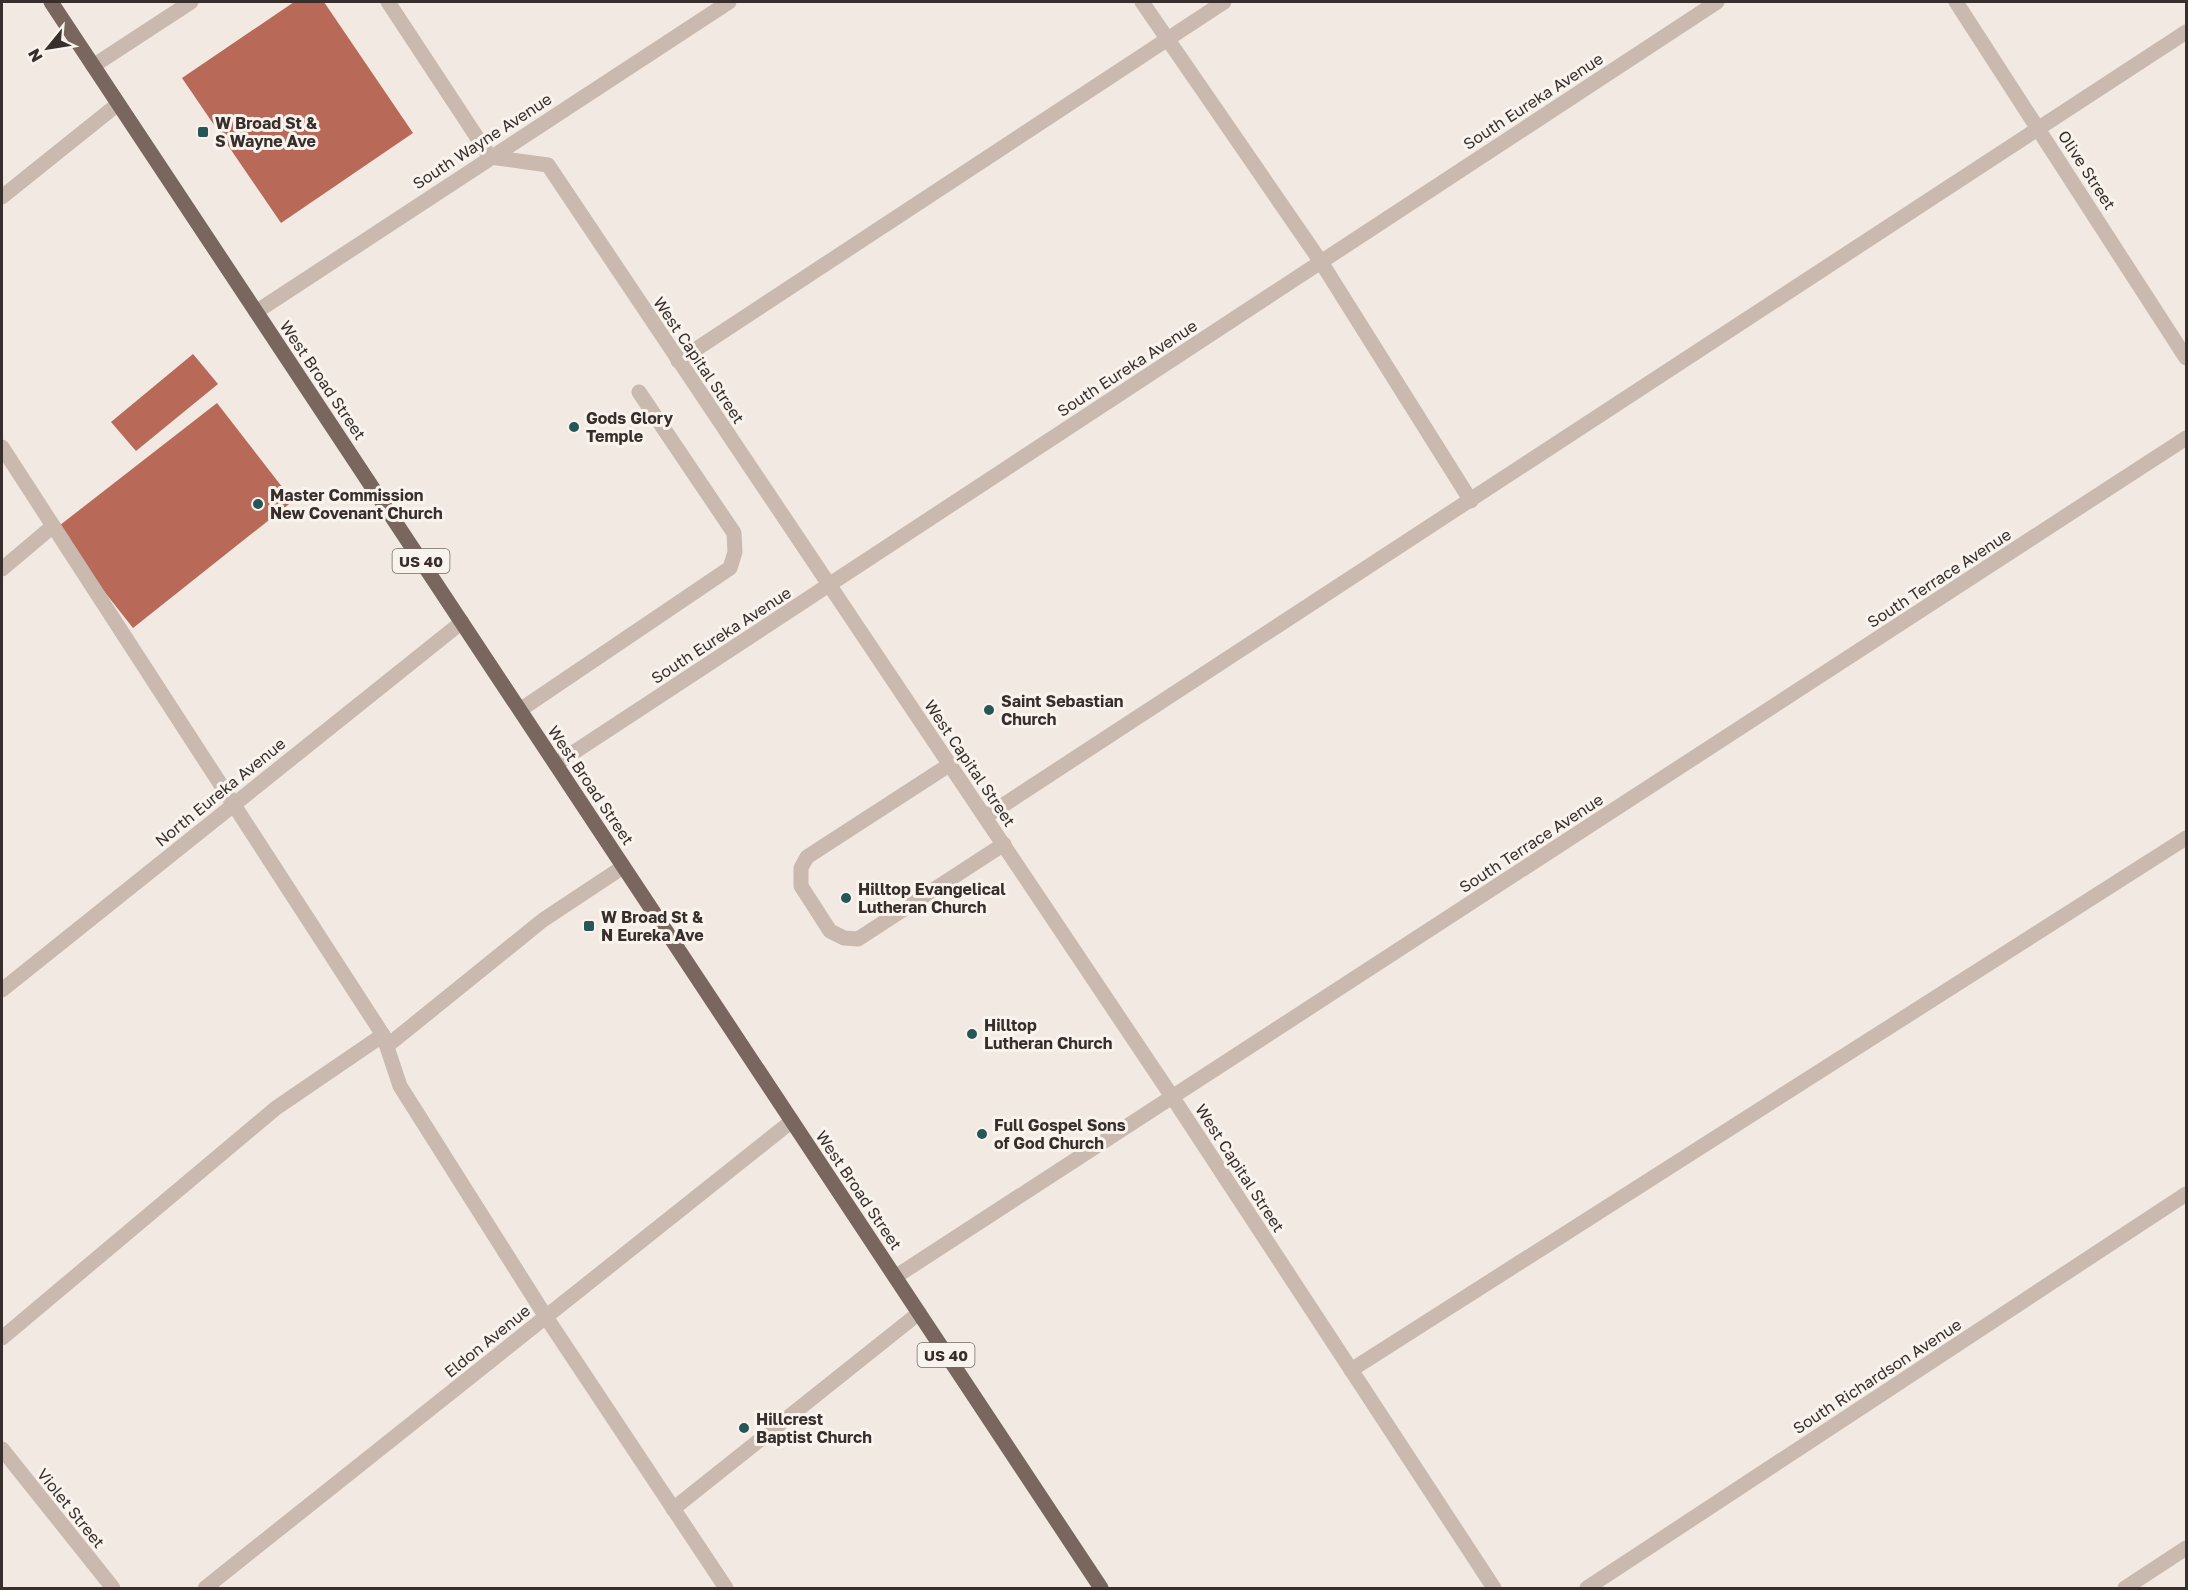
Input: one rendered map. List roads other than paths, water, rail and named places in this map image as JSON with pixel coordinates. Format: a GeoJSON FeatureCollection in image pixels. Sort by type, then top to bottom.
{"type":"FeatureCollection","features":[{"type":"Feature","properties":{"kind":"main road","name":"West Broad Street"},"geometry":{"type":"LineString","coordinates":[[51,2],[1101,1588]]}},
{"type":"Feature","properties":{"kind":"street"},"geometry":{"type":"LineString","coordinates":[[93,66],[191,2]]}},
{"type":"Feature","properties":{"kind":"street"},"geometry":{"type":"LineString","coordinates":[[387,2],[490,157]]}},
{"type":"Feature","properties":{"kind":"street"},"geometry":{"type":"LineString","coordinates":[[700,2],[709,15]]}},
{"type":"Feature","properties":{"kind":"street","name":"South Wayne Avenue"},"geometry":{"type":"LineString","coordinates":[[256,312],[729,2]]}},
{"type":"Feature","properties":{"kind":"street"},"geometry":{"type":"LineString","coordinates":[[1142,2],[1321,262],[1471,501]]}},
{"type":"Feature","properties":{"kind":"street"},"geometry":{"type":"LineString","coordinates":[[678,361],[1224,2]]}},
{"type":"Feature","properties":{"kind":"street","name":"South Eureka Avenue"},"geometry":{"type":"LineString","coordinates":[[555,764],[1718,2]]}},
{"type":"Feature","properties":{"kind":"street","name":"Olive Street"},"geometry":{"type":"LineString","coordinates":[[1956,2],[2187,358]]}},
{"type":"Feature","properties":{"kind":"street"},"geometry":{"type":"LineString","coordinates":[[986,817],[2187,32]]}},
{"type":"Feature","properties":{"kind":"street"},"geometry":{"type":"LineString","coordinates":[[2,197],[118,104]]}},
{"type":"Feature","properties":{"kind":"street","name":"West Capital Street"},"geometry":{"type":"LineString","coordinates":[[490,157],[548,165],[1173,1098],[1494,1588]]}},
{"type":"Feature","properties":{"kind":"street"},"geometry":{"type":"LineString","coordinates":[[520,710],[730,568],[735,552],[734,533],[639,392]]}},
{"type":"Feature","properties":{"kind":"street","name":"South Terrace Avenue"},"geometry":{"type":"LineString","coordinates":[[895,1277],[2187,438]]}},
{"type":"Feature","properties":{"kind":"street"},"geometry":{"type":"LineString","coordinates":[[2,447],[385,1041],[400,1086],[546,1317],[725,1588]]}},
{"type":"Feature","properties":{"kind":"street"},"geometry":{"type":"LineString","coordinates":[[2,568],[53,526]]}},
{"type":"Feature","properties":{"kind":"street","name":"North Eureka Avenue"},"geometry":{"type":"LineString","coordinates":[[2,990],[462,622]]}},
{"type":"Feature","properties":{"kind":"street"},"geometry":{"type":"LineString","coordinates":[[950,765],[807,857],[801,868],[801,886],[830,931],[844,938],[858,939],[1004,844]]}},
{"type":"Feature","properties":{"kind":"street"},"geometry":{"type":"LineString","coordinates":[[1351,1370],[2187,838]]}},
{"type":"Feature","properties":{"kind":"street"},"geometry":{"type":"LineString","coordinates":[[2,1338],[276,1108],[385,1041],[543,920],[623,867]]}},
{"type":"Feature","properties":{"kind":"street","name":"Eldon Avenue"},"geometry":{"type":"LineString","coordinates":[[205,1588],[792,1121]]}},
{"type":"Feature","properties":{"kind":"street","name":"South Richardson Avenue"},"geometry":{"type":"LineString","coordinates":[[1587,1588],[2187,1194]]}},
{"type":"Feature","properties":{"kind":"street"},"geometry":{"type":"LineString","coordinates":[[673,1509],[918,1313]]}},
{"type":"Feature","properties":{"kind":"street","name":"Violet Street"},"geometry":{"type":"LineString","coordinates":[[2,1449],[113,1588]]}},
{"type":"Feature","properties":{"kind":"street"},"geometry":{"type":"LineString","coordinates":[[2125,1588],[2187,1548]]}},
{"type":"Feature","properties":{"kind":"place","name":"W Broad St & S Wayne Ave"},"geometry":{"type":"Point","coordinates":[203,132]}},
{"type":"Feature","properties":{"kind":"place","name":"Gods Glory Temple"},"geometry":{"type":"Point","coordinates":[574,427]}},
{"type":"Feature","properties":{"kind":"place","name":"Master Commission New Covenant Church"},"geometry":{"type":"Point","coordinates":[258,504]}},
{"type":"Feature","properties":{"kind":"place","name":"Saint Sebastian Church"},"geometry":{"type":"Point","coordinates":[989,710]}},
{"type":"Feature","properties":{"kind":"place","name":"Hilltop Evangelical Lutheran Church"},"geometry":{"type":"Point","coordinates":[846,898]}},
{"type":"Feature","properties":{"kind":"place","name":"W Broad St & N Eureka Ave"},"geometry":{"type":"Point","coordinates":[589,926]}},
{"type":"Feature","properties":{"kind":"place","name":"Hilltop Lutheran Church"},"geometry":{"type":"Point","coordinates":[972,1034]}},
{"type":"Feature","properties":{"kind":"place","name":"Full Gospel Sons of God Church"},"geometry":{"type":"Point","coordinates":[982,1134]}},
{"type":"Feature","properties":{"kind":"place","name":"Hillcrest Baptist Church"},"geometry":{"type":"Point","coordinates":[744,1428]}}]}
